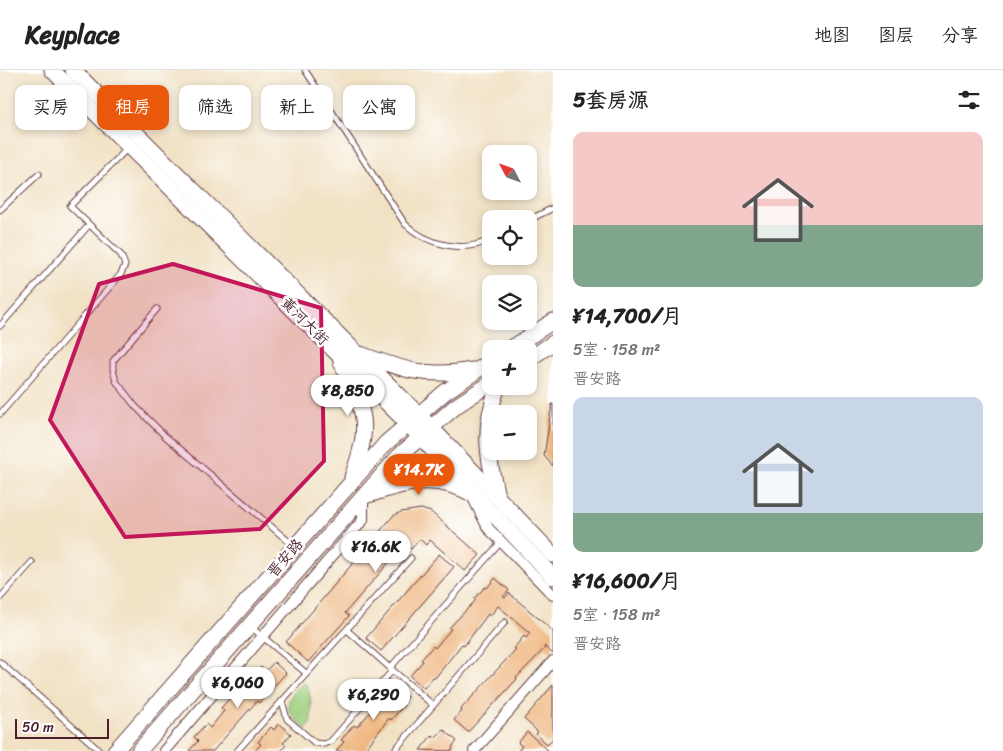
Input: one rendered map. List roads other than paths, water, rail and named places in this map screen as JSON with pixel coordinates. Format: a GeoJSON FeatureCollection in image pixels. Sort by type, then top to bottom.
{"type":"FeatureCollection","features":[{"type":"Feature","properties":{"kind":"main road","name":"黄河大街"},"geometry":{"type":"LineString","coordinates":[[52,70],[336,352],[412,418],[498,497],[553,555]]}},
{"type":"Feature","properties":{"kind":"main road","name":"黄河大街"},"geometry":{"type":"LineString","coordinates":[[73,70],[356,352],[412,418]]}},
{"type":"Feature","properties":{"kind":"main road"},"geometry":{"type":"LineString","coordinates":[[524,340],[553,322]]}},
{"type":"Feature","properties":{"kind":"main road"},"geometry":{"type":"LineString","coordinates":[[537,354],[553,343]]}},
{"type":"Feature","properties":{"kind":"main road"},"geometry":{"type":"LineString","coordinates":[[336,352],[356,392],[366,430],[359,458],[349,485]]}},
{"type":"Feature","properties":{"kind":"main road"},"geometry":{"type":"LineString","coordinates":[[356,352],[398,368],[426,374],[482,365]]}},
{"type":"Feature","properties":{"kind":"main road","name":"晋安路"},"geometry":{"type":"LineString","coordinates":[[115,751],[349,485],[412,418],[482,367]]}},
{"type":"Feature","properties":{"kind":"main road","name":"晋安路"},"geometry":{"type":"LineString","coordinates":[[139,751],[363,497],[425,431],[482,390]]}},
{"type":"Feature","properties":{"kind":"main road"},"geometry":{"type":"LineString","coordinates":[[495,395],[488,418],[486,447],[498,497]]}},
{"type":"Feature","properties":{"kind":"main road","name":"黄河大街"},"geometry":{"type":"LineString","coordinates":[[425,431],[472,492],[553,577]]}},
{"type":"Feature","properties":{"kind":"main road"},"geometry":{"type":"LineString","coordinates":[[363,497],[414,481],[448,484],[472,492]]}},
{"type":"Feature","properties":{"kind":"street"},"geometry":{"type":"LineString","coordinates":[[472,492],[488,528],[553,595]]}},
{"type":"Feature","properties":{"kind":"street"},"geometry":{"type":"LineString","coordinates":[[164,751],[363,520],[363,497]]}},
{"type":"Feature","properties":{"kind":"street"},"geometry":{"type":"LineString","coordinates":[[474,751],[553,661]]}},
{"type":"Feature","properties":{"kind":"lane"},"geometry":{"type":"LineString","coordinates":[[305,70],[405,224],[412,231],[456,247],[482,244]]}},
{"type":"Feature","properties":{"kind":"lane"},"geometry":{"type":"LineString","coordinates":[[0,414],[122,274],[125,265],[121,255],[70,206],[130,147]]}},
{"type":"Feature","properties":{"kind":"lane"},"geometry":{"type":"LineString","coordinates":[[0,210],[39,174]]}},
{"type":"Feature","properties":{"kind":"lane"},"geometry":{"type":"LineString","coordinates":[[537,216],[553,208]]}},
{"type":"Feature","properties":{"kind":"lane"},"geometry":{"type":"LineString","coordinates":[[0,326],[89,225]]}},
{"type":"Feature","properties":{"kind":"lane"},"geometry":{"type":"LineString","coordinates":[[157,309],[113,361],[112,370],[116,381],[125,395],[165,436],[295,547]]}},
{"type":"Feature","properties":{"kind":"lane"},"geometry":{"type":"LineString","coordinates":[[390,668],[501,541]]}},
{"type":"Feature","properties":{"kind":"lane"},"geometry":{"type":"LineString","coordinates":[[237,751],[411,558]]}},
{"type":"Feature","properties":{"kind":"lane"},"geometry":{"type":"LineString","coordinates":[[0,598],[32,562]]}},
{"type":"Feature","properties":{"kind":"lane"},"geometry":{"type":"LineString","coordinates":[[394,751],[505,622]]}},
{"type":"Feature","properties":{"kind":"lane"},"geometry":{"type":"LineString","coordinates":[[249,626],[306,673]]}},
{"type":"Feature","properties":{"kind":"lane"},"geometry":{"type":"LineString","coordinates":[[347,630],[433,706]]}},
{"type":"Feature","properties":{"kind":"lane"},"geometry":{"type":"LineString","coordinates":[[0,662],[100,751]]}},
{"type":"Feature","properties":{"kind":"lane"},"geometry":{"type":"LineString","coordinates":[[282,700],[287,719],[315,743],[324,744],[331,741],[386,679],[392,672],[390,668]]}}]}
